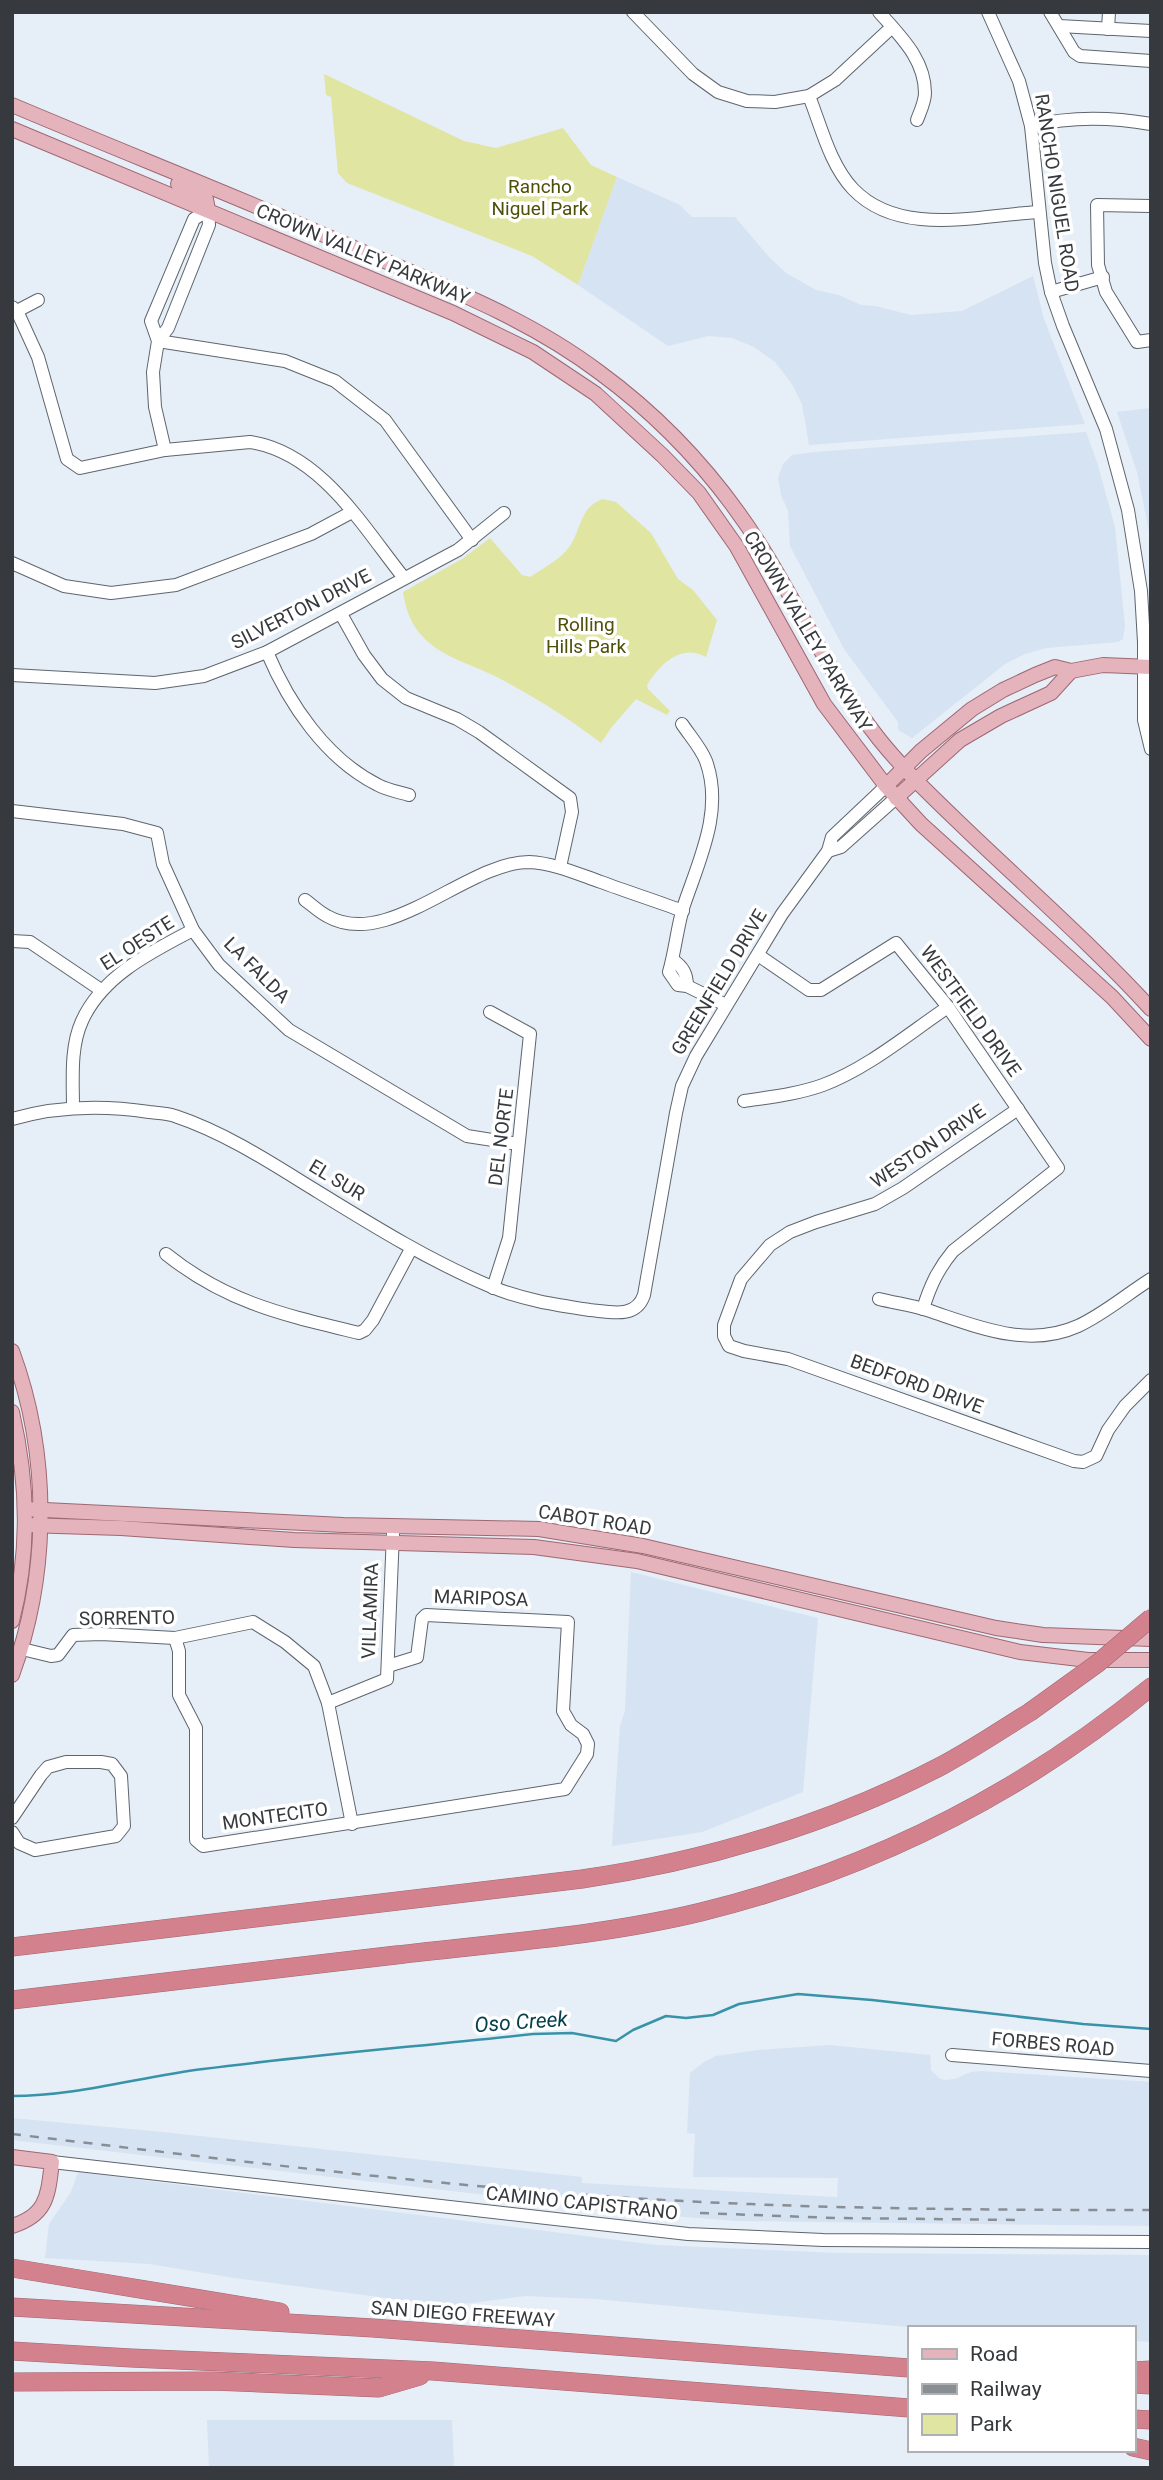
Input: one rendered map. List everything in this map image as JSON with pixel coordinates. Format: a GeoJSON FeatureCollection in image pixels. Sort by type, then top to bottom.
{"type":"FeatureCollection","features":[{"type":"Feature","properties":{"kind":"highway"},"geometry":{"type":"LineString","coordinates":[[12,1947],[582,1879],[667,1864],[777,1834],[844,1809],[943,1765],[1030,1712],[1098,1663],[1151,1618]]}},
{"type":"Feature","properties":{"kind":"highway"},"geometry":{"type":"LineString","coordinates":[[12,2000],[582,1933],[698,1912],[759,1896],[900,1844],[973,1808],[1041,1769],[1151,1687]]}},
{"type":"Feature","properties":{"kind":"highway"},"geometry":{"type":"LineString","coordinates":[[12,2268],[373,2328]]}},
{"type":"Feature","properties":{"kind":"highway","name":"SAN DIEGO FREEWAY"},"geometry":{"type":"LineString","coordinates":[[12,2307],[373,2328],[908,2368]]}},
{"type":"Feature","properties":{"kind":"highway"},"geometry":{"type":"LineString","coordinates":[[12,2351],[433,2371],[908,2408]]}},
{"type":"Feature","properties":{"kind":"highway"},"geometry":{"type":"LineString","coordinates":[[12,2382],[212,2381],[379,2388],[433,2371]]}},
{"type":"Feature","properties":{"kind":"main road","name":"CROWN VALLEY PARKWAY"},"geometry":{"type":"LineString","coordinates":[[12,105],[474,299],[539,332],[598,370],[631,396],[688,450],[714,481],[764,551],[840,683],[878,737],[904,768],[1101,957],[1151,1009]]}},
{"type":"Feature","properties":{"kind":"main road","name":"CROWN VALLEY PARKWAY"},"geometry":{"type":"LineString","coordinates":[[12,130],[453,313],[533,352],[596,394],[662,455],[699,494],[737,547],[824,704],[896,798],[1112,998],[1151,1039]]}},
{"type":"Feature","properties":{"kind":"main road"},"geometry":{"type":"LineString","coordinates":[[170,172],[174,182],[206,199],[208,210]]}},
{"type":"Feature","properties":{"kind":"main road"},"geometry":{"type":"LineString","coordinates":[[208,210],[216,203],[228,204],[315,240],[326,235]]}},
{"type":"Feature","properties":{"kind":"main road"},"geometry":{"type":"LineString","coordinates":[[699,494],[714,481]]}},
{"type":"Feature","properties":{"kind":"main road","name":"GREENFIELD DRIVE"},"geometry":{"type":"LineString","coordinates":[[886,786],[955,722],[1003,690],[1055,667],[1071,671],[1103,665],[1148,667]]}},
{"type":"Feature","properties":{"kind":"main road","name":"GREENFIELD DRIVE"},"geometry":{"type":"LineString","coordinates":[[896,798],[960,740],[1001,716],[1051,693],[1071,671]]}},
{"type":"Feature","properties":{"kind":"main road"},"geometry":{"type":"LineString","coordinates":[[12,1351],[28,1404],[37,1462],[40,1509],[33,1525],[12,1621]]}},
{"type":"Feature","properties":{"kind":"main road"},"geometry":{"type":"LineString","coordinates":[[12,1412],[20,1455],[25,1509],[33,1525],[38,1563],[22,1649],[12,1675]]}},
{"type":"Feature","properties":{"kind":"main road","name":"CABOT ROAD"},"geometry":{"type":"LineString","coordinates":[[25,1509],[269,1522],[539,1529],[595,1536],[996,1628],[1043,1635],[1151,1639]]}},
{"type":"Feature","properties":{"kind":"main road","name":"CABOT ROAD"},"geometry":{"type":"LineString","coordinates":[[33,1525],[294,1540],[534,1547],[588,1553],[637,1561],[1020,1652],[1088,1660],[1151,1660]]}},
{"type":"Feature","properties":{"kind":"main road","name":"CAMINO CAPISTRANO"},"geometry":{"type":"LineString","coordinates":[[12,2157],[52,2162]]}},
{"type":"Feature","properties":{"kind":"main road"},"geometry":{"type":"LineString","coordinates":[[12,2226],[23,2222],[43,2206],[52,2162]]}},
{"type":"Feature","properties":{"kind":"street"},"geometry":{"type":"LineString","coordinates":[[633,12],[693,74],[718,92],[747,101],[775,102],[809,96],[835,79],[892,27]]}},
{"type":"Feature","properties":{"kind":"street"},"geometry":{"type":"LineString","coordinates":[[879,12],[910,47],[923,73],[925,96],[917,121]]}},
{"type":"Feature","properties":{"kind":"street","name":"RANCHO NIGUEL ROAD"},"geometry":{"type":"LineString","coordinates":[[988,12],[1019,81],[1031,127],[1045,262],[1051,292],[1101,415],[1116,461],[1136,552],[1148,667],[1144,720],[1151,749]]}},
{"type":"Feature","properties":{"kind":"street"},"geometry":{"type":"LineString","coordinates":[[1050,12],[1074,52],[1080,56],[1151,61]]}},
{"type":"Feature","properties":{"kind":"street"},"geometry":{"type":"LineString","coordinates":[[1108,29],[1109,12]]}},
{"type":"Feature","properties":{"kind":"street"},"geometry":{"type":"LineString","coordinates":[[1059,26],[1151,31]]}},
{"type":"Feature","properties":{"kind":"street"},"geometry":{"type":"LineString","coordinates":[[809,96],[834,159],[853,189],[882,209],[911,219],[938,220],[1039,212]]}},
{"type":"Feature","properties":{"kind":"street"},"geometry":{"type":"LineString","coordinates":[[1031,127],[1079,119],[1119,118],[1151,124]]}},
{"type":"Feature","properties":{"kind":"street"},"geometry":{"type":"LineString","coordinates":[[1151,206],[1097,205],[1098,265],[1106,292],[1137,342],[1151,340]]}},
{"type":"Feature","properties":{"kind":"street"},"geometry":{"type":"LineString","coordinates":[[158,341],[151,321],[194,219],[208,210],[209,225],[168,328],[158,341],[153,372],[155,407],[165,450]]}},
{"type":"Feature","properties":{"kind":"street"},"geometry":{"type":"LineString","coordinates":[[1051,292],[1103,277]]}},
{"type":"Feature","properties":{"kind":"street"},"geometry":{"type":"LineString","coordinates":[[163,291],[180,297]]}},
{"type":"Feature","properties":{"kind":"street"},"geometry":{"type":"LineString","coordinates":[[38,299],[15,309],[38,357],[67,459],[80,468],[165,450],[250,442],[262,444],[297,459],[317,473],[404,578]]}},
{"type":"Feature","properties":{"kind":"street"},"geometry":{"type":"LineString","coordinates":[[158,341],[285,361],[335,381],[385,420],[472,540]]}},
{"type":"Feature","properties":{"kind":"street"},"geometry":{"type":"LineString","coordinates":[[12,564],[64,586],[111,593],[176,585],[311,534],[352,512]]}},
{"type":"Feature","properties":{"kind":"street","name":"SILVERTON DRIVE"},"geometry":{"type":"LineString","coordinates":[[12,675],[155,683],[204,676],[267,652],[341,614],[458,550],[504,513]]}},
{"type":"Feature","properties":{"kind":"street"},"geometry":{"type":"LineString","coordinates":[[341,614],[364,655],[382,679],[398,692],[479,732],[570,798],[572,812],[560,867]]}},
{"type":"Feature","properties":{"kind":"street"},"geometry":{"type":"LineString","coordinates":[[267,652],[281,685],[299,713],[333,751],[379,786],[409,795]]}},
{"type":"Feature","properties":{"kind":"street"},"geometry":{"type":"LineString","coordinates":[[682,724],[705,758],[712,783],[713,807],[709,829],[676,934],[669,972],[678,985],[687,986],[726,1005]]}},
{"type":"Feature","properties":{"kind":"street","name":"GREENFIELD DRIVE"},"geometry":{"type":"LineString","coordinates":[[636,1309],[644,1295],[682,1086],[696,1056],[782,914],[828,851],[832,837],[886,786]]}},
{"type":"Feature","properties":{"kind":"street","name":"GREENFIELD DRIVE"},"geometry":{"type":"LineString","coordinates":[[828,851],[841,847],[896,798]]}},
{"type":"Feature","properties":{"kind":"street","name":"LA FALDA"},"geometry":{"type":"LineString","coordinates":[[12,811],[123,824],[157,833],[163,864],[193,930],[219,965],[289,1030],[467,1136],[518,1144]]}},
{"type":"Feature","properties":{"kind":"street"},"geometry":{"type":"LineString","coordinates":[[305,900],[328,917],[369,923],[405,913],[489,872],[527,862],[560,867],[683,911]]}},
{"type":"Feature","properties":{"kind":"street","name":"EL OESTE"},"geometry":{"type":"LineString","coordinates":[[73,1108],[73,1061],[81,1023],[101,990],[156,950],[193,930]]}},
{"type":"Feature","properties":{"kind":"street"},"geometry":{"type":"LineString","coordinates":[[12,941],[30,943],[101,990]]}},
{"type":"Feature","properties":{"kind":"street","name":"WESTFIELD DRIVE"},"geometry":{"type":"LineString","coordinates":[[758,955],[809,990],[821,990],[897,943],[948,1007],[1058,1168],[953,1251],[931,1283],[923,1309]]}},
{"type":"Feature","properties":{"kind":"street"},"geometry":{"type":"LineString","coordinates":[[744,1101],[791,1094],[851,1073],[948,1007]]}},
{"type":"Feature","properties":{"kind":"street","name":"DEL NORTE"},"geometry":{"type":"LineString","coordinates":[[490,1012],[530,1034],[509,1238],[493,1288]]}},
{"type":"Feature","properties":{"kind":"street","name":"EL SUR"},"geometry":{"type":"LineString","coordinates":[[12,1119],[32,1113],[73,1108],[118,1107],[174,1115],[246,1148],[411,1249],[493,1288],[559,1306],[624,1312],[636,1309]]}},
{"type":"Feature","properties":{"kind":"street","name":"WESTON DRIVE"},"geometry":{"type":"LineString","coordinates":[[729,1346],[724,1336],[724,1325],[741,1279],[770,1245],[790,1232],[808,1225],[876,1204],[1018,1109]]}},
{"type":"Feature","properties":{"kind":"street"},"geometry":{"type":"LineString","coordinates":[[166,1254],[210,1285],[248,1303],[359,1333],[373,1320],[411,1249]]}},
{"type":"Feature","properties":{"kind":"street"},"geometry":{"type":"LineString","coordinates":[[879,1300],[923,1309],[988,1331],[1015,1336],[1045,1335],[1076,1327],[1151,1279]]}},
{"type":"Feature","properties":{"kind":"street","name":"BEDFORD DRIVE"},"geometry":{"type":"LineString","coordinates":[[729,1346],[788,1359],[1074,1461],[1091,1461],[1096,1457],[1108,1430],[1125,1406],[1151,1380]]}},
{"type":"Feature","properties":{"kind":"street","name":"VILLAMIRA"},"geometry":{"type":"LineString","coordinates":[[328,1703],[387,1679],[393,1525]]}},
{"type":"Feature","properties":{"kind":"street","name":"MARIPOSA"},"geometry":{"type":"LineString","coordinates":[[388,1666],[417,1657],[422,1619],[426,1615],[568,1622],[564,1711],[571,1725],[583,1734],[587,1754],[565,1789]]}},
{"type":"Feature","properties":{"kind":"street","name":"SORRENTO"},"geometry":{"type":"LineString","coordinates":[[22,1649],[58,1655],[73,1635],[175,1638],[253,1622],[314,1666],[328,1703]]}},
{"type":"Feature","properties":{"kind":"street","name":"MONTECITO"},"geometry":{"type":"LineString","coordinates":[[175,1638],[179,1695],[196,1728],[196,1840],[203,1846],[565,1789]]}},
{"type":"Feature","properties":{"kind":"street"},"geometry":{"type":"LineString","coordinates":[[328,1703],[352,1824]]}},
{"type":"Feature","properties":{"kind":"street"},"geometry":{"type":"LineString","coordinates":[[12,1832],[19,1843],[35,1850],[116,1836],[124,1826],[121,1776],[116,1768],[106,1763],[57,1764],[48,1767],[14,1810]]}},
{"type":"Feature","properties":{"kind":"street","name":"FORBES ROAD"},"geometry":{"type":"LineString","coordinates":[[952,2055],[1151,2071]]}},
{"type":"Feature","properties":{"kind":"street","name":"CAMINO CAPISTRANO"},"geometry":{"type":"LineString","coordinates":[[52,2162],[688,2234],[810,2239],[1151,2242]]}},
{"type":"Feature","properties":{"kind":"shaded area"},"geometry":{"type":"Polygon","coordinates":[[[617,177],[680,205],[692,217],[735,217],[786,273],[816,290],[839,295],[861,305],[911,315],[962,311],[1033,276],[1044,319],[1085,424],[809,445],[802,404],[792,384],[775,362],[754,347],[732,338],[708,336],[668,346],[578,285],[617,177]]]}},
{"type":"Feature","properties":{"kind":"shaded area"},"geometry":{"type":"Polygon","coordinates":[[[1151,408],[1151,541],[1137,472],[1117,412],[1151,408]]]}},
{"type":"Feature","properties":{"kind":"shaded area"},"geometry":{"type":"Polygon","coordinates":[[[1086,432],[1115,527],[1125,626],[1123,639],[1118,642],[1046,648],[1025,654],[1005,664],[912,738],[898,730],[898,722],[844,649],[790,546],[788,511],[778,478],[783,464],[792,455],[815,452],[1086,432]]]}},
{"type":"Feature","properties":{"kind":"shaded area"},"geometry":{"type":"Polygon","coordinates":[[[631,1572],[818,1618],[803,1792],[702,1832],[612,1846],[620,1726],[625,1711],[631,1572]]]}},
{"type":"Feature","properties":{"kind":"shaded area"},"geometry":{"type":"Polygon","coordinates":[[[830,2045],[930,2055],[931,2070],[944,2080],[981,2071],[1151,2082],[1151,2226],[735,2221],[649,2214],[12,2140],[12,2118],[582,2177],[582,2183],[837,2197],[838,2178],[693,2177],[695,2134],[687,2133],[690,2073],[704,2062],[716,2056],[758,2050],[830,2045]]]}},
{"type":"Feature","properties":{"kind":"shaded area"},"geometry":{"type":"Polygon","coordinates":[[[78,2172],[656,2245],[839,2253],[1151,2255],[1151,2342],[1135,2341],[1135,2326],[908,2327],[595,2299],[525,2296],[447,2306],[149,2264],[45,2258],[49,2224],[71,2192],[78,2172]]]}},
{"type":"Feature","properties":{"kind":"shaded area"},"geometry":{"type":"Polygon","coordinates":[[[207,2420],[452,2420],[454,2468],[209,2468],[207,2420]]]}},
{"type":"Feature","properties":{"kind":"green space","name":"Rancho Niguel Park"},"geometry":{"type":"Polygon","coordinates":[[[324,74],[464,141],[496,148],[563,128],[591,165],[617,177],[578,285],[532,256],[347,183],[338,173],[331,97],[326,95],[324,74]]]}},
{"type":"Feature","properties":{"kind":"green space","name":"Rolling Hills Park"},"geometry":{"type":"Polygon","coordinates":[[[603,499],[616,502],[651,533],[678,579],[693,590],[717,620],[706,657],[697,653],[679,654],[658,670],[647,685],[670,711],[667,715],[636,699],[601,743],[524,692],[431,645],[413,623],[403,592],[462,559],[490,538],[522,575],[530,577],[566,551],[584,514],[603,499]]]}},
{"type":"Feature","properties":{"kind":"waterway","name":"Oso Creek"},"geometry":{"type":"LineString","coordinates":[[12,2096],[60,2093],[179,2072],[244,2064],[533,2034],[572,2033],[616,2041],[633,2030],[666,2016],[686,2018],[713,2015],[739,2004],[798,1994],[1151,2029]]}},
{"type":"Feature","properties":{"kind":"railway"},"geometry":{"type":"LineString","coordinates":[[12,2134],[249,2162],[567,2194],[772,2205],[1151,2210]]}},
{"type":"Feature","properties":{"kind":"railway"},"geometry":{"type":"LineString","coordinates":[[700,2213],[1019,2220]]}}]}
